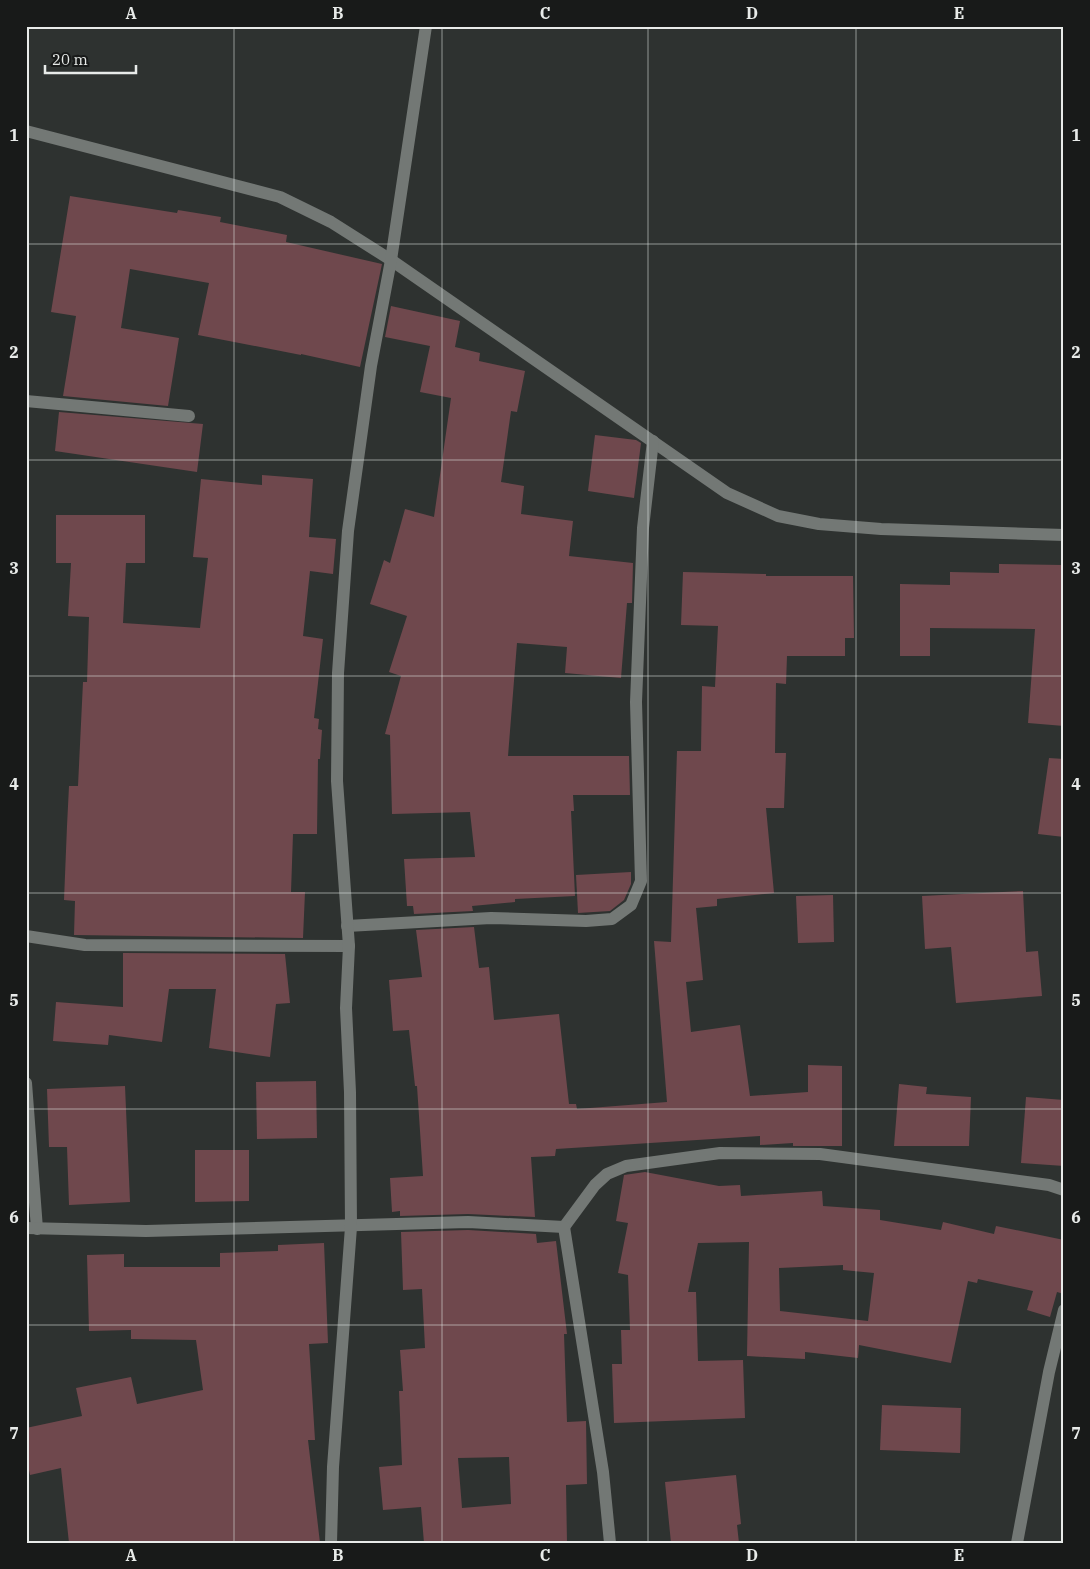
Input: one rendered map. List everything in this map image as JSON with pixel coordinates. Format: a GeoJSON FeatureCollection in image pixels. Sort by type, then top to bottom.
{"type":"FeatureCollection","features":[{"type":"Feature","properties":{"kind":"street"},"geometry":{"type":"LineString","coordinates":[[331,1543],[333,1467],[351,1227],[350,1092],[346,1008],[350,946],[337,781],[338,673],[348,531],[370,366],[391,260],[426,26]]}},
{"type":"Feature","properties":{"kind":"street"},"geometry":{"type":"LineString","coordinates":[[26,131],[280,197],[331,222],[391,260],[727,493],[778,516],[819,524],[881,529],[1064,535]]}},
{"type":"Feature","properties":{"kind":"street"},"geometry":{"type":"LineString","coordinates":[[26,401],[189,416]]}},
{"type":"Feature","properties":{"kind":"street"},"geometry":{"type":"LineString","coordinates":[[347,926],[491,918],[586,921],[612,919],[632,905],[642,881],[636,702],[644,528],[653,441]]}},
{"type":"Feature","properties":{"kind":"street"},"geometry":{"type":"LineString","coordinates":[[26,936],[84,945],[350,946]]}},
{"type":"Feature","properties":{"kind":"street"},"geometry":{"type":"LineString","coordinates":[[26,1083],[32,1229],[146,1231],[351,1227],[468,1222],[564,1227]]}},
{"type":"Feature","properties":{"kind":"street"},"geometry":{"type":"LineString","coordinates":[[610,1543],[603,1472],[564,1227],[595,1185],[606,1174],[626,1166],[720,1153],[820,1154],[1049,1185],[1064,1190]]}},
{"type":"Feature","properties":{"kind":"street"},"geometry":{"type":"LineString","coordinates":[[1017,1543],[1049,1372],[1064,1310]]}},
{"type":"Feature","properties":{"kind":"building"},"geometry":{"type":"Polygon","coordinates":[[[70,196],[177,213],[178,210],[221,217],[220,222],[287,235],[286,242],[382,264],[360,367],[198,335],[209,283],[130,269],[121,328],[179,338],[168,406],[63,396],[76,316],[51,312],[70,196]]]}},
{"type":"Feature","properties":{"kind":"building"},"geometry":{"type":"Polygon","coordinates":[[[391,306],[460,321],[455,347],[480,353],[479,361],[525,371],[517,412],[511,411],[501,482],[524,486],[521,514],[573,521],[569,556],[633,563],[632,603],[627,603],[621,678],[565,673],[567,647],[517,643],[508,756],[629,756],[630,795],[573,795],[574,811],[571,811],[575,896],[515,899],[515,902],[472,906],[473,911],[414,914],[413,906],[407,906],[404,859],[475,857],[470,812],[392,814],[390,735],[385,734],[401,676],[389,672],[407,616],[370,604],[384,560],[390,563],[405,509],[434,517],[451,398],[420,392],[430,346],[385,337],[391,306]]]}},
{"type":"Feature","properties":{"kind":"building"},"geometry":{"type":"Polygon","coordinates":[[[59,412],[203,424],[197,472],[55,451],[59,412]]]}},
{"type":"Feature","properties":{"kind":"building"},"geometry":{"type":"Polygon","coordinates":[[[595,435],[636,440],[641,443],[634,498],[588,491],[595,435]]]}},
{"type":"Feature","properties":{"kind":"building"},"geometry":{"type":"Polygon","coordinates":[[[262,475],[313,479],[309,537],[336,539],[333,574],[310,571],[303,636],[323,639],[314,718],[319,719],[318,729],[322,730],[320,759],[318,759],[317,834],[293,834],[291,892],[305,892],[303,938],[74,935],[75,901],[64,900],[67,826],[69,786],[78,786],[83,682],[87,682],[89,617],[68,616],[71,563],[56,563],[56,515],[145,515],[145,563],[126,563],[123,623],[200,628],[208,558],[193,557],[201,479],[262,485],[262,475]]]}},
{"type":"Feature","properties":{"kind":"building"},"geometry":{"type":"Polygon","coordinates":[[[999,564],[1062,565],[1061,674],[1064,674],[1064,726],[1028,723],[1035,629],[930,628],[930,656],[900,656],[900,584],[950,585],[950,572],[999,573],[999,564]]]}},
{"type":"Feature","properties":{"kind":"building"},"geometry":{"type":"Polygon","coordinates":[[[683,572],[766,574],[766,576],[853,576],[854,638],[845,638],[845,656],[787,656],[786,684],[776,683],[775,753],[786,753],[784,808],[766,808],[774,893],[717,899],[717,906],[696,908],[703,980],[686,982],[691,1032],[740,1025],[750,1096],[808,1092],[808,1065],[842,1066],[842,1146],[793,1146],[793,1143],[760,1145],[760,1136],[556,1149],[555,1156],[531,1157],[535,1217],[468,1214],[400,1216],[400,1211],[392,1212],[390,1178],[423,1176],[417,1086],[415,1086],[409,1030],[393,1031],[389,980],[422,977],[416,930],[474,927],[479,968],[489,967],[494,1020],[559,1014],[569,1104],[576,1104],[577,1109],[667,1102],[654,941],[671,942],[677,751],[701,751],[702,686],[715,687],[718,626],[681,625],[683,572]]]}},
{"type":"Feature","properties":{"kind":"building"},"geometry":{"type":"Polygon","coordinates":[[[1049,758],[1064,759],[1064,837],[1038,834],[1049,758]]]}},
{"type":"Feature","properties":{"kind":"building"},"geometry":{"type":"Polygon","coordinates":[[[631,872],[631,884],[624,900],[610,911],[578,913],[576,875],[631,872]]]}},
{"type":"Feature","properties":{"kind":"building"},"geometry":{"type":"Polygon","coordinates":[[[1023,891],[1026,952],[1038,951],[1042,996],[956,1003],[951,947],[925,949],[922,896],[1023,891]]]}},
{"type":"Feature","properties":{"kind":"building"},"geometry":{"type":"Polygon","coordinates":[[[833,895],[834,942],[798,943],[796,896],[833,895]]]}},
{"type":"Feature","properties":{"kind":"building"},"geometry":{"type":"Polygon","coordinates":[[[123,953],[285,954],[290,1003],[276,1004],[270,1057],[209,1048],[216,989],[169,989],[162,1042],[109,1035],[108,1045],[53,1041],[56,1002],[123,1007],[123,953]]]}},
{"type":"Feature","properties":{"kind":"building"},"geometry":{"type":"Polygon","coordinates":[[[316,1081],[317,1138],[257,1139],[256,1082],[316,1081]]]}},
{"type":"Feature","properties":{"kind":"building"},"geometry":{"type":"Polygon","coordinates":[[[899,1084],[927,1087],[926,1094],[971,1097],[969,1146],[894,1146],[899,1084]]]}},
{"type":"Feature","properties":{"kind":"building"},"geometry":{"type":"Polygon","coordinates":[[[125,1086],[130,1202],[69,1205],[67,1147],[49,1147],[47,1089],[125,1086]]]}},
{"type":"Feature","properties":{"kind":"building"},"geometry":{"type":"Polygon","coordinates":[[[1026,1097],[1064,1100],[1064,1166],[1021,1163],[1026,1097]]]}},
{"type":"Feature","properties":{"kind":"building"},"geometry":{"type":"Polygon","coordinates":[[[195,1150],[249,1150],[249,1201],[195,1202],[195,1150]]]}},
{"type":"Feature","properties":{"kind":"building"},"geometry":{"type":"Polygon","coordinates":[[[645,1172],[719,1186],[740,1185],[741,1196],[822,1191],[823,1206],[880,1210],[880,1220],[941,1230],[943,1222],[994,1234],[996,1226],[1064,1240],[1064,1294],[1057,1292],[1050,1317],[1027,1310],[1033,1291],[978,1279],[977,1283],[968,1281],[951,1363],[859,1345],[858,1358],[805,1352],[805,1359],[747,1356],[749,1242],[698,1243],[688,1292],[696,1292],[698,1361],[743,1360],[745,1418],[614,1423],[612,1364],[622,1364],[621,1330],[630,1330],[628,1275],[618,1273],[628,1223],[616,1221],[624,1175],[645,1172]],[[843,1265],[779,1268],[780,1311],[868,1321],[874,1273],[843,1270],[843,1265]]]}},
{"type":"Feature","properties":{"kind":"building"},"geometry":{"type":"Polygon","coordinates":[[[468,1230],[536,1234],[537,1243],[556,1241],[567,1334],[564,1334],[567,1422],[586,1421],[587,1484],[566,1485],[567,1543],[424,1543],[421,1507],[383,1510],[379,1467],[402,1465],[399,1391],[403,1391],[400,1350],[425,1348],[422,1289],[403,1290],[401,1232],[468,1230]],[[509,1457],[458,1458],[462,1508],[511,1504],[509,1457]]]}},
{"type":"Feature","properties":{"kind":"building"},"geometry":{"type":"Polygon","coordinates":[[[324,1243],[328,1343],[309,1344],[315,1440],[308,1440],[320,1543],[69,1543],[61,1468],[30,1475],[26,1456],[26,1428],[82,1416],[76,1388],[131,1377],[137,1404],[203,1390],[196,1340],[131,1339],[131,1330],[89,1331],[87,1255],[124,1254],[124,1267],[220,1267],[220,1253],[278,1251],[278,1245],[324,1243]]]}},
{"type":"Feature","properties":{"kind":"building"},"geometry":{"type":"Polygon","coordinates":[[[882,1405],[961,1408],[960,1453],[880,1450],[882,1405]]]}},
{"type":"Feature","properties":{"kind":"building"},"geometry":{"type":"Polygon","coordinates":[[[736,1475],[741,1524],[737,1525],[739,1543],[671,1543],[665,1482],[736,1475]]]}}]}
